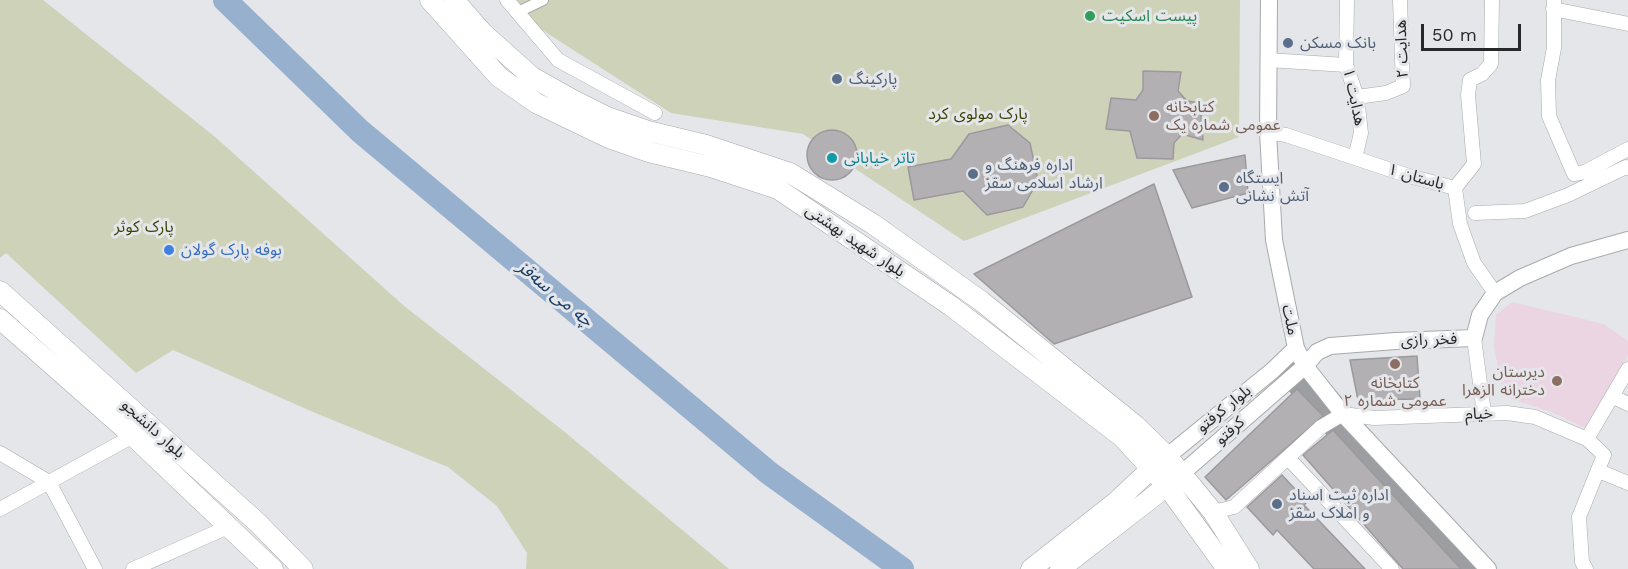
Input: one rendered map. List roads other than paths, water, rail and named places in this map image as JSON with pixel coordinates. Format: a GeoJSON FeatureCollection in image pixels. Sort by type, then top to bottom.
{"type":"FeatureCollection","features":[{"type":"Feature","properties":{"kind":"main road","name":"بلوار شهید بهشتی"},"geometry":{"type":"LineString","coordinates":[[430,0],[500,77],[536,103],[609,138],[649,152],[711,166],[778,189],[951,306],[1122,437],[1167,486],[1227,569]]}},
{"type":"Feature","properties":{"kind":"main road","name":"بلوار شهید بهشتی"},"geometry":{"type":"LineString","coordinates":[[454,0],[483,33],[532,77],[607,117],[648,131],[706,145],[790,173],[873,224],[981,301],[1135,424],[1183,473],[1213,512],[1249,569]]}},
{"type":"Feature","properties":{"kind":"main road","name":"بلوار دانشجو"},"geometry":{"type":"LineString","coordinates":[[0,291],[258,523],[303,569]]}},
{"type":"Feature","properties":{"kind":"main road","name":"بلوار دانشجو"},"geometry":{"type":"LineString","coordinates":[[0,319],[132,436],[244,540],[270,568]]}},
{"type":"Feature","properties":{"kind":"main road"},"geometry":{"type":"LineString","coordinates":[[1060,569],[1122,508],[1151,469]]}},
{"type":"Feature","properties":{"kind":"main road"},"geometry":{"type":"LineString","coordinates":[[1031,569],[1122,508],[1167,486]]}},
{"type":"Feature","properties":{"kind":"main road"},"geometry":{"type":"LineString","coordinates":[[244,540],[258,523]]}},
{"type":"Feature","properties":{"kind":"street"},"geometry":{"type":"LineString","coordinates":[[507,0],[558,60],[655,113]]}},
{"type":"Feature","properties":{"kind":"street"},"geometry":{"type":"LineString","coordinates":[[516,13],[543,0]]}},
{"type":"Feature","properties":{"kind":"street","name":"ملت"},"geometry":{"type":"LineString","coordinates":[[1269,0],[1268,132],[1274,240],[1296,348],[1305,366],[1343,414],[1488,569]]}},
{"type":"Feature","properties":{"kind":"street","name":"هدایت ۱"},"geometry":{"type":"LineString","coordinates":[[1347,0],[1346,65],[1357,97],[1361,133],[1355,158]]}},
{"type":"Feature","properties":{"kind":"street","name":"هدایت ۲"},"geometry":{"type":"LineString","coordinates":[[1357,97],[1386,93],[1403,86],[1400,0]]}},
{"type":"Feature","properties":{"kind":"street"},"geometry":{"type":"LineString","coordinates":[[1455,188],[1474,164],[1468,95],[1470,80],[1482,74],[1491,64],[1492,0]]}},
{"type":"Feature","properties":{"kind":"street"},"geometry":{"type":"LineString","coordinates":[[1628,24],[1554,5],[1554,48],[1548,80],[1549,116],[1574,174],[1585,172],[1628,148]]}},
{"type":"Feature","properties":{"kind":"street"},"geometry":{"type":"LineString","coordinates":[[1268,60],[1346,65]]}},
{"type":"Feature","properties":{"kind":"street","name":"باستان ۱"},"geometry":{"type":"LineString","coordinates":[[1268,132],[1286,135],[1455,188],[1460,224],[1474,263],[1494,293]]}},
{"type":"Feature","properties":{"kind":"street"},"geometry":{"type":"LineString","coordinates":[[1475,213],[1525,212],[1628,168]]}},
{"type":"Feature","properties":{"kind":"street","name":"فخر رازی"},"geometry":{"type":"LineString","coordinates":[[1305,366],[1317,352],[1330,346],[1474,338],[1480,315],[1494,293],[1520,278],[1571,256],[1628,240]]}},
{"type":"Feature","properties":{"kind":"street"},"geometry":{"type":"LineString","coordinates":[[1474,338],[1484,413]]}},
{"type":"Feature","properties":{"kind":"street","name":"بلوار کرفتو"},"geometry":{"type":"LineString","coordinates":[[1151,469],[1272,371],[1296,348]]}},
{"type":"Feature","properties":{"kind":"street","name":"کرفتو"},"geometry":{"type":"LineString","coordinates":[[1167,486],[1305,366]]}},
{"type":"Feature","properties":{"kind":"street"},"geometry":{"type":"LineString","coordinates":[[1587,440],[1614,397],[1628,369]]}},
{"type":"Feature","properties":{"kind":"street"},"geometry":{"type":"LineString","coordinates":[[1614,397],[1628,404]]}},
{"type":"Feature","properties":{"kind":"street","name":"خیام"},"geometry":{"type":"LineString","coordinates":[[1343,414],[1374,418],[1484,413],[1535,417],[1587,440],[1604,455],[1599,471]]}},
{"type":"Feature","properties":{"kind":"street"},"geometry":{"type":"LineString","coordinates":[[1213,512],[1234,507],[1322,427],[1343,414]]}},
{"type":"Feature","properties":{"kind":"street"},"geometry":{"type":"LineString","coordinates":[[0,509],[132,436]]}},
{"type":"Feature","properties":{"kind":"street"},"geometry":{"type":"LineString","coordinates":[[0,453],[49,482],[95,569]]}},
{"type":"Feature","properties":{"kind":"street"},"geometry":{"type":"LineString","coordinates":[[1288,459],[1392,569]]}},
{"type":"Feature","properties":{"kind":"street"},"geometry":{"type":"LineString","coordinates":[[1586,569],[1582,562],[1579,517],[1591,485],[1599,471],[1628,483]]}},
{"type":"Feature","properties":{"kind":"street"},"geometry":{"type":"LineString","coordinates":[[136,569],[228,527]]}},
{"type":"Feature","properties":{"kind":"waterway","name":"چە می سەقز"},"geometry":{"type":"LineString","coordinates":[[225,0],[360,131],[769,473],[902,569]]}},
{"type":"Feature","properties":{"kind":"place","name":"پیست اسکیت"},"geometry":{"type":"Point","coordinates":[1090,16]}},
{"type":"Feature","properties":{"kind":"place","name":"بانک مسکن"},"geometry":{"type":"Point","coordinates":[1288,43]}},
{"type":"Feature","properties":{"kind":"place","name":"پارکینگ"},"geometry":{"type":"Point","coordinates":[837,79]}},
{"type":"Feature","properties":{"kind":"place","name":"کتابخانه عمومی شماره یک"},"geometry":{"type":"Point","coordinates":[1154,116]}},
{"type":"Feature","properties":{"kind":"place","name":"تاتر خیابانی"},"geometry":{"type":"Point","coordinates":[832,158]}},
{"type":"Feature","properties":{"kind":"place","name":"اداره فرهنگ و ارشاد اسلامی سقز"},"geometry":{"type":"Point","coordinates":[973,174]}},
{"type":"Feature","properties":{"kind":"place","name":"ایستگاه آتش نشانی"},"geometry":{"type":"Point","coordinates":[1224,187]}},
{"type":"Feature","properties":{"kind":"place","name":"بوفه پارک گولان"},"geometry":{"type":"Point","coordinates":[169,250]}},
{"type":"Feature","properties":{"kind":"place","name":"کتابخانه عمومی شماره ۲"},"geometry":{"type":"Point","coordinates":[1395,364]}},
{"type":"Feature","properties":{"kind":"place","name":"دیرستان دخترانه الزهرا"},"geometry":{"type":"Point","coordinates":[1557,381]}},
{"type":"Feature","properties":{"kind":"place","name":"اداره ثبت اسناد و املاک سقز"},"geometry":{"type":"Point","coordinates":[1277,504]}},
{"type":"Feature","properties":{"kind":"park label","name":"پارک مولوی کرد"},"geometry":{"type":"Point","coordinates":[978,114]}},
{"type":"Feature","properties":{"kind":"park label","name":"پارک کوثر"},"geometry":{"type":"Point","coordinates":[144,227]}}]}
